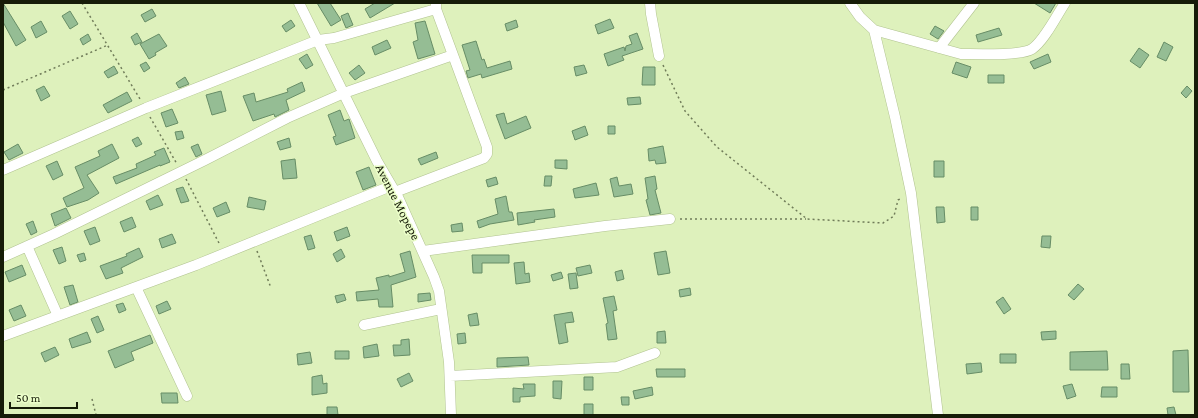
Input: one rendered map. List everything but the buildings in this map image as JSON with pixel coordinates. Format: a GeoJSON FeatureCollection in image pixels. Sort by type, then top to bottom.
{"type":"FeatureCollection","features":[{"type":"Feature","properties":{"kind":"street","name":"Avenue Mopepe"},"geometry":{"type":"LineString","coordinates":[[299,3],[393,189],[434,277],[441,309],[450,376],[451,415]]}},
{"type":"Feature","properties":{"kind":"street"},"geometry":{"type":"LineString","coordinates":[[650,3],[659,56]]}},
{"type":"Feature","properties":{"kind":"street"},"geometry":{"type":"LineString","coordinates":[[850,3],[860,17],[874,30],[961,54],[1020,52],[1032,49],[1038,43],[1065,3]]}},
{"type":"Feature","properties":{"kind":"street"},"geometry":{"type":"LineString","coordinates":[[939,48],[974,3]]}},
{"type":"Feature","properties":{"kind":"street"},"geometry":{"type":"LineString","coordinates":[[3,170],[146,108],[318,40],[334,38],[436,6],[488,147],[487,154],[484,158],[393,189],[225,254],[3,336]]}},
{"type":"Feature","properties":{"kind":"street"},"geometry":{"type":"LineString","coordinates":[[874,30],[895,117],[911,193],[938,415]]}},
{"type":"Feature","properties":{"kind":"street"},"geometry":{"type":"LineString","coordinates":[[3,257],[181,171],[286,118],[344,93],[453,54]]}},
{"type":"Feature","properties":{"kind":"street"},"geometry":{"type":"LineString","coordinates":[[423,251],[605,226],[670,219]]}},
{"type":"Feature","properties":{"kind":"street"},"geometry":{"type":"LineString","coordinates":[[27,246],[58,316]]}},
{"type":"Feature","properties":{"kind":"street"},"geometry":{"type":"LineString","coordinates":[[136,287],[187,396]]}},
{"type":"Feature","properties":{"kind":"street"},"geometry":{"type":"LineString","coordinates":[[364,325],[441,309]]}},
{"type":"Feature","properties":{"kind":"street"},"geometry":{"type":"LineString","coordinates":[[450,376],[617,367],[655,353]]}},
{"type":"Feature","properties":{"kind":"path"},"geometry":{"type":"LineString","coordinates":[[82,3],[146,108],[225,254]]}},
{"type":"Feature","properties":{"kind":"path"},"geometry":{"type":"LineString","coordinates":[[3,90],[108,45]]}},
{"type":"Feature","properties":{"kind":"path"},"geometry":{"type":"LineString","coordinates":[[659,56],[685,111],[717,147],[807,219]]}},
{"type":"Feature","properties":{"kind":"path"},"geometry":{"type":"LineString","coordinates":[[670,219],[807,219],[883,223],[894,216],[898,200],[911,193]]}},
{"type":"Feature","properties":{"kind":"path"},"geometry":{"type":"LineString","coordinates":[[254,242],[271,288]]}},
{"type":"Feature","properties":{"kind":"path"},"geometry":{"type":"LineString","coordinates":[[92,399],[96,415]]}}]}
